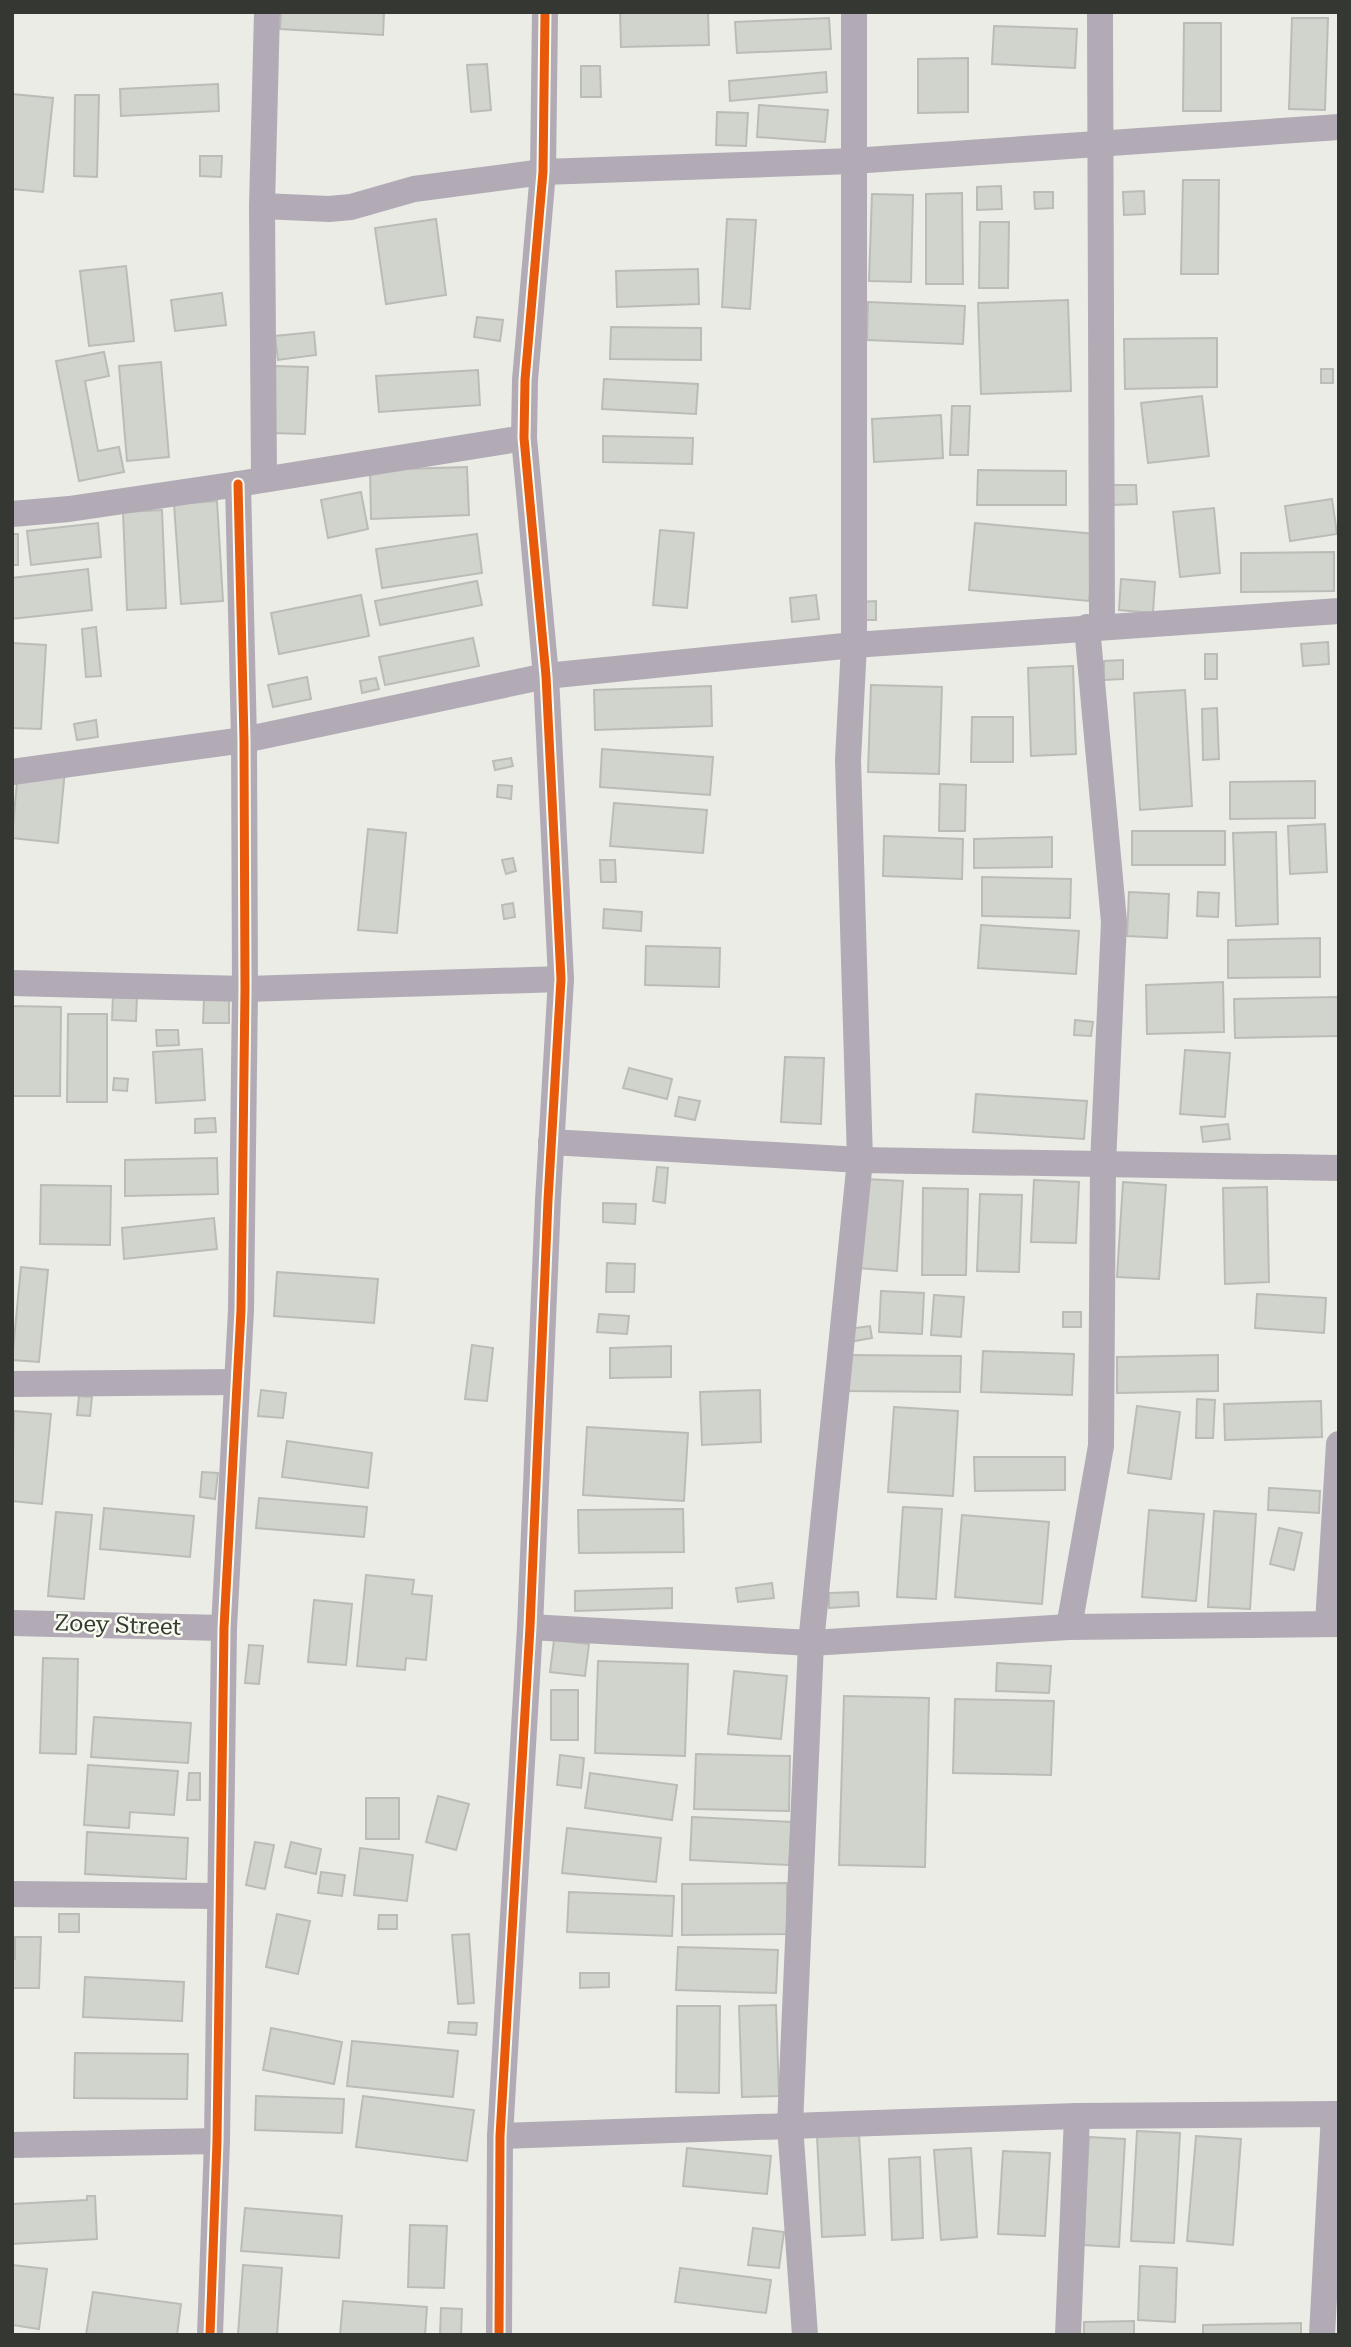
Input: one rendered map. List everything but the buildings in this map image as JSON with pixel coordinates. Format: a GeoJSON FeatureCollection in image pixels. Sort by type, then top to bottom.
{"type":"FeatureCollection","features":[{"type":"Feature","properties":{"kind":"street"},"geometry":{"type":"LineString","coordinates":[[264,478],[262,206],[267,12]]}},
{"type":"Feature","properties":{"kind":"street"},"geometry":{"type":"LineString","coordinates":[[499,2335],[500,2136],[530,1627],[551,1142],[561,979],[546,676],[524,438],[525,380],[543,172],[545,12]]}},
{"type":"Feature","properties":{"kind":"street"},"geometry":{"type":"LineString","coordinates":[[805,2335],[790,2125],[811,1643],[860,1160],[848,760],[854,645],[854,12]]}},
{"type":"Feature","properties":{"kind":"street"},"geometry":{"type":"LineString","coordinates":[[1069,1627],[1101,1446],[1103,1164],[1114,922],[1095,627],[1102,144],[1100,12]]}},
{"type":"Feature","properties":{"kind":"street"},"geometry":{"type":"LineString","coordinates":[[262,206],[329,209],[351,207],[414,189],[543,172],[853,160],[1339,127]]}},
{"type":"Feature","properties":{"kind":"street"},"geometry":{"type":"LineString","coordinates":[[12,514],[69,509],[238,484],[524,438]]}},
{"type":"Feature","properties":{"kind":"street"},"geometry":{"type":"LineString","coordinates":[[210,2335],[217,2141],[224,1628],[241,1311],[245,989],[244,740],[238,484]]}},
{"type":"Feature","properties":{"kind":"street"},"geometry":{"type":"LineString","coordinates":[[12,772],[244,740],[546,676],[854,645],[1339,611]]}},
{"type":"Feature","properties":{"kind":"street"},"geometry":{"type":"LineString","coordinates":[[12,983],[245,989],[561,979]]}},
{"type":"Feature","properties":{"kind":"street"},"geometry":{"type":"LineString","coordinates":[[551,1142],[860,1160],[1339,1168]]}},
{"type":"Feature","properties":{"kind":"street"},"geometry":{"type":"LineString","coordinates":[[12,1384],[237,1382]]}},
{"type":"Feature","properties":{"kind":"street"},"geometry":{"type":"LineString","coordinates":[[530,1627],[811,1643],[1069,1627],[1333,1624],[1339,1444]]}},
{"type":"Feature","properties":{"kind":"street","name":"Zoey Street"},"geometry":{"type":"LineString","coordinates":[[12,1622],[224,1628]]}},
{"type":"Feature","properties":{"kind":"street"},"geometry":{"type":"LineString","coordinates":[[12,1894],[220,1896]]}},
{"type":"Feature","properties":{"kind":"street"},"geometry":{"type":"LineString","coordinates":[[500,2136],[1077,2116],[1336,2114],[1322,2335]]}},
{"type":"Feature","properties":{"kind":"street"},"geometry":{"type":"LineString","coordinates":[[1068,2335],[1077,2116]]}},
{"type":"Feature","properties":{"kind":"street"},"geometry":{"type":"LineString","coordinates":[[12,2145],[217,2141]]}},
{"type":"Feature","properties":{"kind":"cycle path"},"geometry":{"type":"LineString","coordinates":[[499,2335],[500,2136],[530,1627],[548,1200],[561,979],[546,676],[524,438],[525,380],[543,172],[545,12]]}},
{"type":"Feature","properties":{"kind":"cycle path"},"geometry":{"type":"LineString","coordinates":[[210,2335],[217,2141],[224,1628],[241,1310],[245,989],[244,740],[238,484]]}}]}
